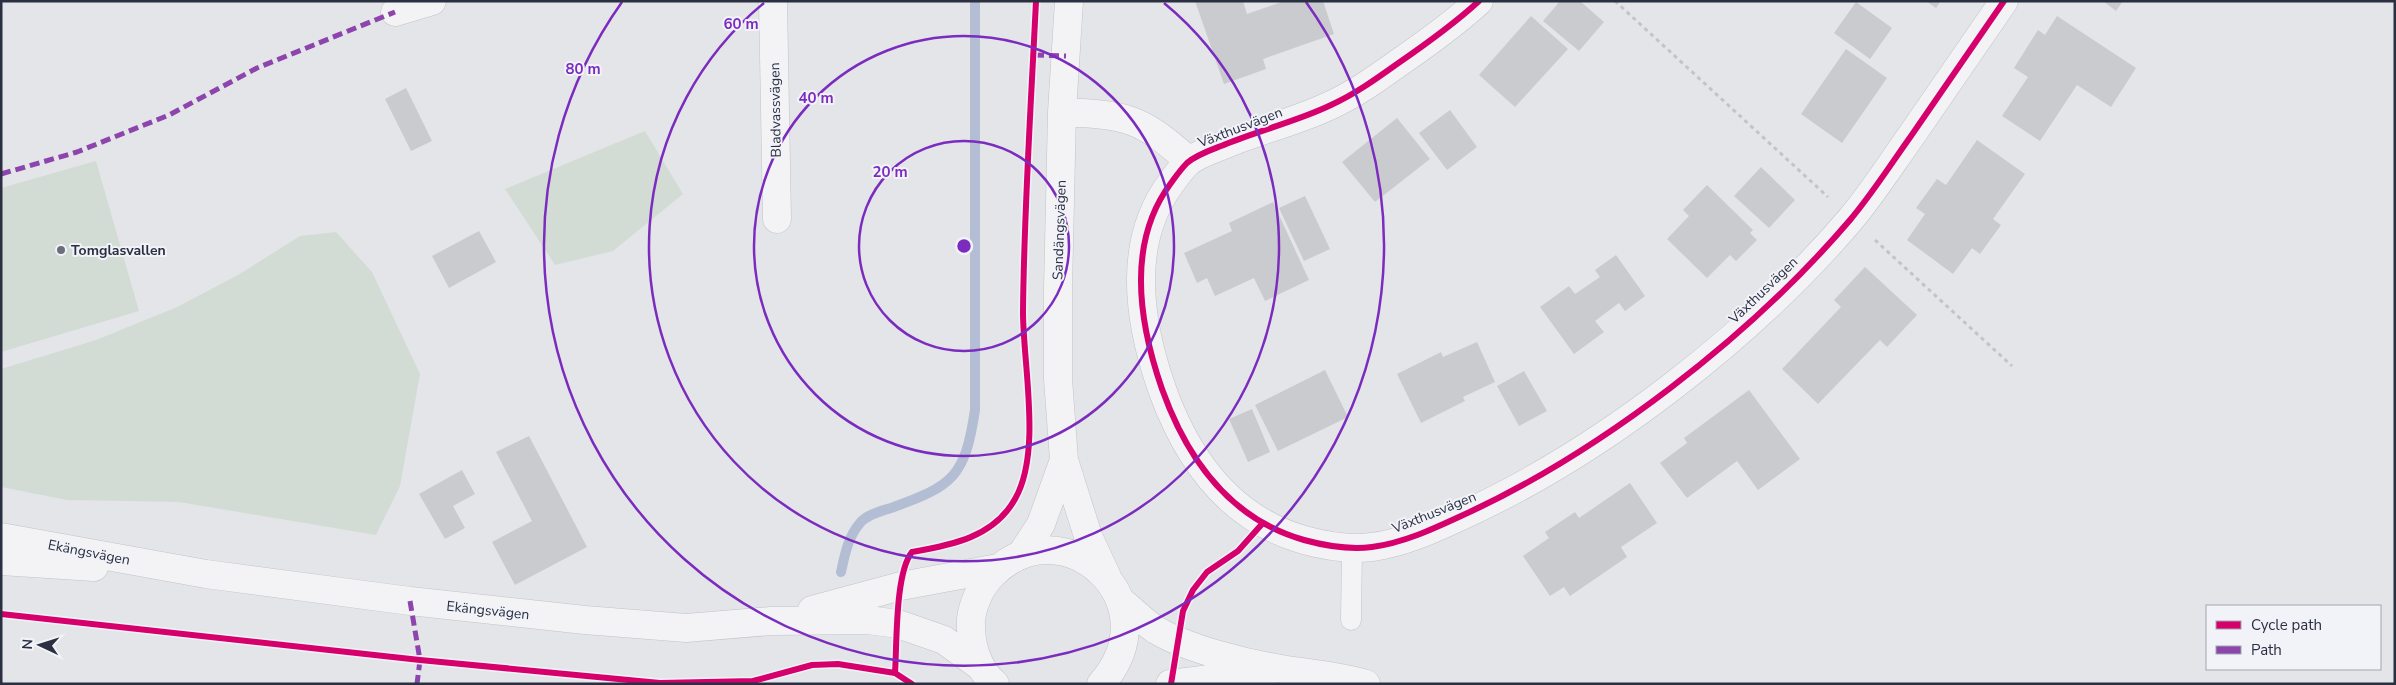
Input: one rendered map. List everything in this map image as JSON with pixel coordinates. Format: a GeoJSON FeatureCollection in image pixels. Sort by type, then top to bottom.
{"type":"FeatureCollection","features":[{"type":"Feature","properties":{"kind":"street"},"geometry":{"type":"LineString","coordinates":[[396,12],[432,1]]}},
{"type":"Feature","properties":{"kind":"street","name":"Bladvassvägen"},"geometry":{"type":"LineString","coordinates":[[773,1],[777,219]]}},
{"type":"Feature","properties":{"kind":"street","name":"Sandängsvägen"},"geometry":{"type":"LineString","coordinates":[[1068,1],[1062,112],[1058,289],[1058,378],[1064,460],[1088,536],[1107,577],[1121,601]]}},
{"type":"Feature","properties":{"kind":"street","name":"Växthusvägen"},"geometry":{"type":"LineString","coordinates":[[1479,1],[1451,27],[1350,96],[1325,108],[1216,148],[1189,161],[1169,185],[1156,207],[1147,229],[1142,254],[1140,280],[1151,352],[1163,393],[1180,429],[1214,484],[1237,507],[1262,524],[1282,533],[1323,545],[1352,548],[1394,542],[1431,530],[1493,501],[1554,468],[1595,441],[1679,380],[1733,336],[1802,271],[1851,218],[2004,1]]}},
{"type":"Feature","properties":{"kind":"street","name":"Växthusvägen"},"geometry":{"type":"LineString","coordinates":[[1062,112],[1111,114],[1131,120],[1148,127],[1189,161]]}},
{"type":"Feature","properties":{"kind":"street","name":"Sandängsvägen"},"geometry":{"type":"LineString","coordinates":[[1022,555],[1041,524],[1064,460]]}},
{"type":"Feature","properties":{"kind":"street","name":"Ekängsvägen"},"geometry":{"type":"LineString","coordinates":[[1,537],[206,574],[410,601],[636,625],[686,628],[772,622],[868,620],[898,624],[944,640],[988,675]]}},
{"type":"Feature","properties":{"kind":"street"},"geometry":{"type":"LineString","coordinates":[[988,675],[972,642],[972,615],[981,590],[998,568],[1022,555],[1052,550],[1082,558],[1107,577]]}},
{"type":"Feature","properties":{"kind":"street","name":"Ekängsvägen"},"geometry":{"type":"LineString","coordinates":[[1,561],[206,574]]}},
{"type":"Feature","properties":{"kind":"street","name":"Ekängsvägen"},"geometry":{"type":"LineString","coordinates":[[772,622],[901,586],[998,568]]}},
{"type":"Feature","properties":{"kind":"street"},"geometry":{"type":"LineString","coordinates":[[1121,601],[1155,629],[1176,640],[1210,652],[1366,684]]}},
{"type":"Feature","properties":{"kind":"street"},"geometry":{"type":"LineString","coordinates":[[1100,684],[1117,661],[1123,647],[1124,616],[1121,601]]}},
{"type":"Feature","properties":{"kind":"street"},"geometry":{"type":"LineString","coordinates":[[1170,684],[1286,669]]}},
{"type":"Feature","properties":{"kind":"lane"},"geometry":{"type":"LineString","coordinates":[[1351,620],[1352,548]]}},
{"type":"Feature","properties":{"kind":"path"},"geometry":{"type":"LineString","coordinates":[[1615,1],[2012,366]]}},
{"type":"Feature","properties":{"kind":"shaded area"},"geometry":{"type":"Polygon","coordinates":[[[645,131],[683,194],[613,251],[555,265],[505,189],[645,131]]]}},
{"type":"Feature","properties":{"kind":"shaded area","name":"Tomglasvallen"},"geometry":{"type":"Polygon","coordinates":[[[96,161],[139,311],[1,352],[1,188],[96,161]]]}},
{"type":"Feature","properties":{"kind":"shaded area"},"geometry":{"type":"Polygon","coordinates":[[[336,232],[372,272],[420,374],[400,486],[376,535],[179,502],[67,500],[1,487],[1,369],[96,340],[177,307],[238,275],[300,236],[336,232]]]}},
{"type":"Feature","properties":{"kind":"building"},"geometry":{"type":"Polygon","coordinates":[[[1195,1],[1243,1],[1247,14],[1284,1],[1323,1],[1334,34],[1263,59],[1266,69],[1224,84],[1195,1]]]}},
{"type":"Feature","properties":{"kind":"building"},"geometry":{"type":"Polygon","coordinates":[[[1560,1],[1580,1],[1604,22],[1579,51],[1543,21],[1560,1]]]}},
{"type":"Feature","properties":{"kind":"building"},"geometry":{"type":"Polygon","coordinates":[[[1926,1],[1941,1],[1936,8],[1926,1]]]}},
{"type":"Feature","properties":{"kind":"building"},"geometry":{"type":"Polygon","coordinates":[[[2103,1],[2123,1],[2116,11],[2103,1]]]}},
{"type":"Feature","properties":{"kind":"building"},"geometry":{"type":"Polygon","coordinates":[[[1856,2],[1892,28],[1870,59],[1834,33],[1856,2]]]}},
{"type":"Feature","properties":{"kind":"building"},"geometry":{"type":"Polygon","coordinates":[[[1531,16],[1568,49],[1515,107],[1479,75],[1531,16]]]}},
{"type":"Feature","properties":{"kind":"building"},"geometry":{"type":"Polygon","coordinates":[[[2057,16],[2136,68],[2111,107],[2077,85],[2040,141],[2002,116],[2028,77],[2014,68],[2038,30],[2045,35],[2057,16]]]}},
{"type":"Feature","properties":{"kind":"building"},"geometry":{"type":"Polygon","coordinates":[[[1846,49],[1887,78],[1842,143],[1801,114],[1846,49]]]}},
{"type":"Feature","properties":{"kind":"building"},"geometry":{"type":"Polygon","coordinates":[[[406,88],[432,141],[411,151],[385,99],[406,88]]]}},
{"type":"Feature","properties":{"kind":"building"},"geometry":{"type":"Polygon","coordinates":[[[1450,110],[1477,147],[1447,170],[1419,133],[1450,110]]]}},
{"type":"Feature","properties":{"kind":"building"},"geometry":{"type":"Polygon","coordinates":[[[1397,118],[1430,159],[1375,202],[1342,162],[1397,118]]]}},
{"type":"Feature","properties":{"kind":"building"},"geometry":{"type":"Polygon","coordinates":[[[1977,140],[2025,174],[1993,219],[2001,225],[1980,254],[1972,248],[1953,274],[1907,240],[1925,214],[1916,208],[1937,179],[1946,185],[1977,140]]]}},
{"type":"Feature","properties":{"kind":"building"},"geometry":{"type":"Polygon","coordinates":[[[1761,167],[1795,200],[1769,228],[1734,196],[1761,167]]]}},
{"type":"Feature","properties":{"kind":"building"},"geometry":{"type":"Polygon","coordinates":[[[1707,185],[1753,230],[1750,233],[1757,240],[1736,261],[1730,255],[1707,278],[1667,239],[1689,216],[1683,210],[1707,185]]]}},
{"type":"Feature","properties":{"kind":"building"},"geometry":{"type":"Polygon","coordinates":[[[1305,196],[1330,249],[1304,261],[1279,208],[1305,196]]]}},
{"type":"Feature","properties":{"kind":"building"},"geometry":{"type":"Polygon","coordinates":[[[1273,202],[1309,280],[1265,301],[1254,278],[1215,296],[1207,278],[1197,283],[1184,253],[1232,231],[1229,223],[1273,202]]]}},
{"type":"Feature","properties":{"kind":"building"},"geometry":{"type":"Polygon","coordinates":[[[479,231],[496,262],[449,288],[432,256],[479,231]]]}},
{"type":"Feature","properties":{"kind":"building"},"geometry":{"type":"Polygon","coordinates":[[[1616,255],[1645,296],[1625,311],[1619,303],[1595,321],[1604,332],[1574,354],[1540,307],[1569,286],[1575,294],[1600,277],[1595,270],[1616,255]]]}},
{"type":"Feature","properties":{"kind":"building"},"geometry":{"type":"Polygon","coordinates":[[[1865,267],[1917,315],[1887,347],[1880,340],[1818,404],[1782,369],[1841,307],[1834,300],[1865,267]]]}},
{"type":"Feature","properties":{"kind":"building"},"geometry":{"type":"Polygon","coordinates":[[[1477,342],[1495,382],[1463,397],[1465,401],[1421,423],[1397,374],[1441,352],[1443,357],[1477,342]]]}},
{"type":"Feature","properties":{"kind":"building"},"geometry":{"type":"Polygon","coordinates":[[[1325,370],[1348,417],[1278,451],[1255,405],[1325,370]]]}},
{"type":"Feature","properties":{"kind":"building"},"geometry":{"type":"Polygon","coordinates":[[[1524,371],[1547,411],[1519,426],[1497,386],[1524,371]]]}},
{"type":"Feature","properties":{"kind":"building"},"geometry":{"type":"Polygon","coordinates":[[[1749,390],[1800,459],[1758,490],[1737,461],[1687,498],[1660,463],[1687,443],[1684,438],[1749,390]]]}},
{"type":"Feature","properties":{"kind":"building"},"geometry":{"type":"Polygon","coordinates":[[[1252,409],[1270,452],[1248,462],[1229,419],[1252,409]]]}},
{"type":"Feature","properties":{"kind":"building"},"geometry":{"type":"Polygon","coordinates":[[[529,436],[587,547],[515,585],[492,542],[532,521],[496,452],[529,436]]]}},
{"type":"Feature","properties":{"kind":"building"},"geometry":{"type":"Polygon","coordinates":[[[462,470],[475,494],[453,506],[465,528],[445,539],[419,494],[462,470]]]}},
{"type":"Feature","properties":{"kind":"building"},"geometry":{"type":"Polygon","coordinates":[[[1630,483],[1657,523],[1621,547],[1627,557],[1570,596],[1564,587],[1550,596],[1523,556],[1549,538],[1545,532],[1575,512],[1579,518],[1630,483]]]}},
{"type":"Feature","properties":{"kind":"waterway"},"geometry":{"type":"LineString","coordinates":[[841,572],[850,540],[860,523],[878,512],[929,493],[942,485],[960,465],[971,433],[975,410],[975,1]]}},
{"type":"Feature","properties":{"kind":"marked path"},"geometry":{"type":"LineString","coordinates":[[1,174],[77,152],[169,115],[257,68],[395,12]]}},
{"type":"Feature","properties":{"kind":"marked path"},"geometry":{"type":"LineString","coordinates":[[1034,55],[1066,56]]}},
{"type":"Feature","properties":{"kind":"marked path"},"geometry":{"type":"LineString","coordinates":[[410,601],[420,660],[417,684]]}},
{"type":"Feature","properties":{"kind":"cycle path"},"geometry":{"type":"LineString","coordinates":[[895,673],[902,576],[906,562],[912,552],[957,542],[984,531],[996,522],[1015,499],[1023,480],[1028,457],[1029,408],[1023,312],[1026,195],[1036,1]]}},
{"type":"Feature","properties":{"kind":"cycle path"},"geometry":{"type":"LineString","coordinates":[[1479,1],[1429,42],[1373,81],[1340,101],[1292,121],[1206,152],[1191,160],[1171,183],[1157,206],[1147,231],[1142,257],[1141,284],[1147,337],[1162,389],[1184,439],[1198,462],[1233,501],[1254,517],[1278,530],[1304,540],[1338,547],[1363,548],[1384,545],[1429,530],[1514,490],[1619,425],[1670,388],[1720,348],[1767,306],[1811,263],[1850,220],[1881,179],[2004,1]]}},
{"type":"Feature","properties":{"kind":"cycle path"},"geometry":{"type":"LineString","coordinates":[[1171,684],[1183,611],[1193,590],[1207,572],[1238,551],[1262,524]]}},
{"type":"Feature","properties":{"kind":"cycle path"},"geometry":{"type":"LineString","coordinates":[[1,614],[420,660],[660,683],[753,681],[812,665],[838,664],[895,673],[912,684]]}},
{"type":"Feature","properties":{"kind":"place","name":"Tomglasvallen"},"geometry":{"type":"Point","coordinates":[61,250]}}]}
